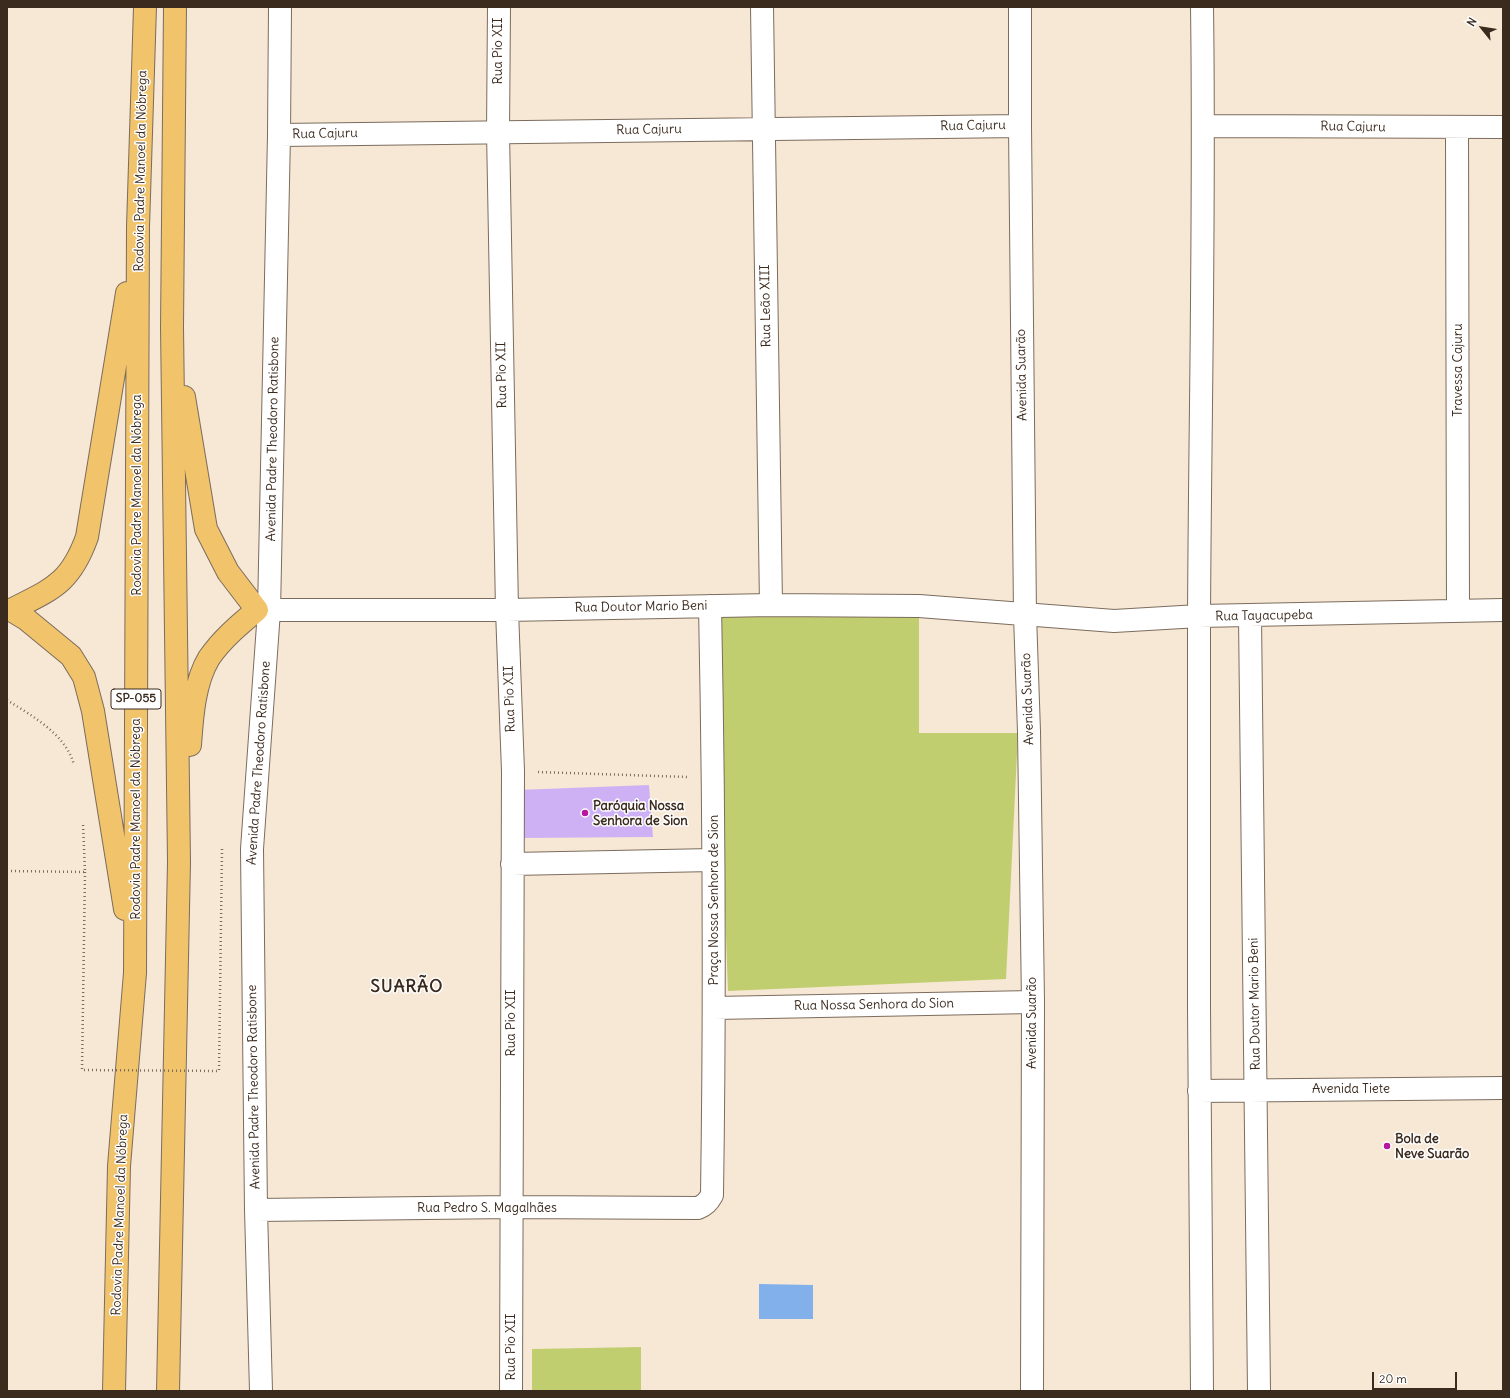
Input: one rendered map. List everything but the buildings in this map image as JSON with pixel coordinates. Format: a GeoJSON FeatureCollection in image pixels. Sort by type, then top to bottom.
{"type":"FeatureCollection","features":[{"type":"Feature","properties":{"kind":"highway","name":"Rodovia Padre Manoel da Nóbrega"},"geometry":{"type":"LineString","coordinates":[[114,1391],[119,1166],[135,973],[138,227],[145,7]]}},
{"type":"Feature","properties":{"kind":"highway","name":"SP-055"},"geometry":{"type":"LineString","coordinates":[[168,1391],[179,862],[172,327],[176,7]]}},
{"type":"Feature","properties":{"kind":"highway"},"geometry":{"type":"LineString","coordinates":[[9,610],[41,596],[65,577],[82,552],[87,537],[138,227]]}},
{"type":"Feature","properties":{"kind":"highway"},"geometry":{"type":"LineString","coordinates":[[172,327],[206,529],[228,572],[263,610],[222,641],[209,659],[200,681],[193,709],[179,862]]}},
{"type":"Feature","properties":{"kind":"highway"},"geometry":{"type":"LineString","coordinates":[[9,610],[26,619],[71,656],[84,677],[92,711],[135,973]]}},
{"type":"Feature","properties":{"kind":"street","name":"Avenida Padre Theodoro Ratisbone"},"geometry":{"type":"LineString","coordinates":[[261,1391],[256,1210],[252,849],[263,610],[279,135],[280,7]]}},
{"type":"Feature","properties":{"kind":"street","name":"Rua Pio XII"},"geometry":{"type":"LineString","coordinates":[[499,7],[498,132],[507,610],[513,771],[511,1391]]}},
{"type":"Feature","properties":{"kind":"street","name":"Rua Leão XIII"},"geometry":{"type":"LineString","coordinates":[[762,7],[762,129],[771,605]]}},
{"type":"Feature","properties":{"kind":"street","name":"Avenida Suarão"},"geometry":{"type":"LineString","coordinates":[[1020,7],[1025,615],[1029,732],[1033,1002],[1032,1391]]}},
{"type":"Feature","properties":{"kind":"street"},"geometry":{"type":"LineString","coordinates":[[1202,7],[1204,126],[1199,616],[1199,1091],[1202,1391]]}},
{"type":"Feature","properties":{"kind":"street","name":"Rua Cajuru"},"geometry":{"type":"LineString","coordinates":[[279,135],[1020,126]]}},
{"type":"Feature","properties":{"kind":"street","name":"Rua Cajuru"},"geometry":{"type":"LineString","coordinates":[[1204,126],[1503,127]]}},
{"type":"Feature","properties":{"kind":"street","name":"Travessa Cajuru"},"geometry":{"type":"LineString","coordinates":[[1457,128],[1458,611]]}},
{"type":"Feature","properties":{"kind":"street","name":"Rua Doutor Mario Beni"},"geometry":{"type":"LineString","coordinates":[[263,610],[507,610],[771,605],[919,606],[1025,615]]}},
{"type":"Feature","properties":{"kind":"street","name":"Praça Nossa Senhora de Sion"},"geometry":{"type":"LineString","coordinates":[[710,606],[714,778],[713,860],[715,1008],[712,1195]]}},
{"type":"Feature","properties":{"kind":"street","name":"Rua Tayacupeba"},"geometry":{"type":"LineString","coordinates":[[1025,615],[1114,621],[1199,616],[1503,610]]}},
{"type":"Feature","properties":{"kind":"street","name":"Rua Doutor Mario Beni"},"geometry":{"type":"LineString","coordinates":[[1250,616],[1259,1391]]}},
{"type":"Feature","properties":{"kind":"street"},"geometry":{"type":"LineString","coordinates":[[512,864],[713,860]]}},
{"type":"Feature","properties":{"kind":"street","name":"Rua Nossa Senhora do Sion"},"geometry":{"type":"LineString","coordinates":[[715,1008],[1033,1002]]}},
{"type":"Feature","properties":{"kind":"street","name":"Avenida Tiete"},"geometry":{"type":"LineString","coordinates":[[1199,1091],[1503,1088]]}},
{"type":"Feature","properties":{"kind":"street","name":"Rua Pedro S. Magalhães"},"geometry":{"type":"LineString","coordinates":[[256,1210],[511,1207],[698,1208],[704,1206],[712,1195]]}},
{"type":"Feature","properties":{"kind":"path"},"geometry":{"type":"LineString","coordinates":[[7,700],[51,729],[72,758],[76,773]]}},
{"type":"Feature","properties":{"kind":"path"},"geometry":{"type":"LineString","coordinates":[[513,771],[714,778]]}},
{"type":"Feature","properties":{"kind":"path"},"geometry":{"type":"LineString","coordinates":[[83,821],[85,872],[82,1070],[219,1071],[222,849]]}},
{"type":"Feature","properties":{"kind":"path"},"geometry":{"type":"LineString","coordinates":[[7,871],[85,872]]}},
{"type":"Feature","properties":{"kind":"green space"},"geometry":{"type":"Polygon","coordinates":[[[919,611],[919,733],[1018,733],[1006,979],[728,991],[714,612],[919,611]]]}},
{"type":"Feature","properties":{"kind":"green space"},"geometry":{"type":"Polygon","coordinates":[[[641,1347],[641,1391],[532,1391],[532,1349],[641,1347]]]}},
{"type":"Feature","properties":{"kind":"water"},"geometry":{"type":"Polygon","coordinates":[[[759,1284],[813,1285],[813,1319],[759,1319],[759,1284]]]}},
{"type":"Feature","properties":{"kind":"place","name":"Paróquia Nossa Senhora de Sion"},"geometry":{"type":"Point","coordinates":[585,813]}},
{"type":"Feature","properties":{"kind":"place","name":"Bola de Neve Suarão"},"geometry":{"type":"Point","coordinates":[1387,1146]}},
{"type":"Feature","properties":{"kind":"district","name":"SUARÃO"},"geometry":{"type":"Point","coordinates":[407,987]}}]}
